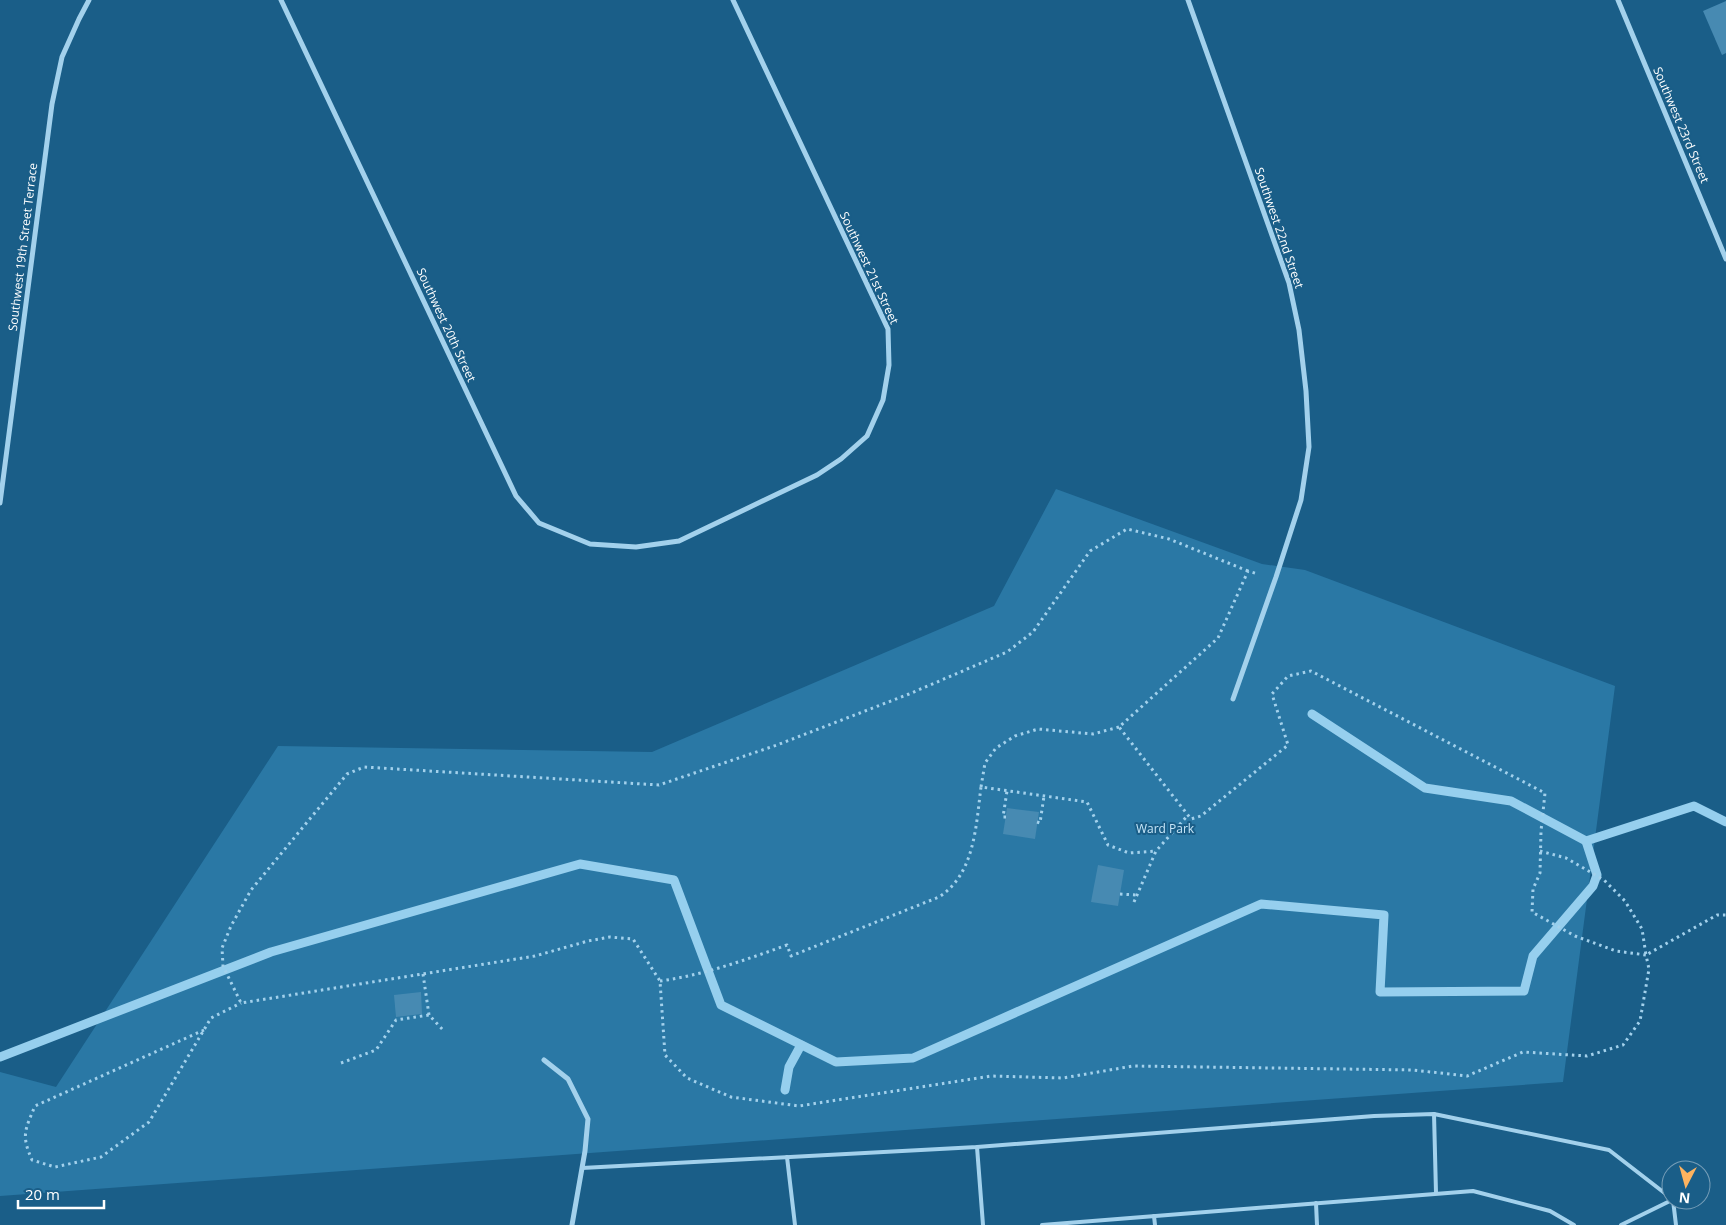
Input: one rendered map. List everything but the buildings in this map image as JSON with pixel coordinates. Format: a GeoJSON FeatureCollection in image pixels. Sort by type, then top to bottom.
{"type":"FeatureCollection","features":[{"type":"Feature","properties":{"kind":"street","name":"Southwest 19th Street Terrace"},"geometry":{"type":"LineString","coordinates":[[0,503],[52,104],[62,57],[79,18],[90,0]]}},
{"type":"Feature","properties":{"kind":"street","name":"Southwest 20th Street"},"geometry":{"type":"LineString","coordinates":[[280,0],[516,496],[539,524],[590,544],[636,547],[680,541]]}},
{"type":"Feature","properties":{"kind":"street","name":"Southwest 21st Street"},"geometry":{"type":"LineString","coordinates":[[680,541],[784,491],[841,459],[866,436],[883,400],[890,365],[888,329],[733,0]]}},
{"type":"Feature","properties":{"kind":"street","name":"Southwest 22nd Street"},"geometry":{"type":"LineString","coordinates":[[1188,0],[1289,283],[1299,330],[1306,391],[1309,447],[1301,500],[1233,699]]}},
{"type":"Feature","properties":{"kind":"street","name":"Southwest 23rd Street"},"geometry":{"type":"LineString","coordinates":[[1618,0],[1726,258]]}},
{"type":"Feature","properties":{"kind":"street"},"geometry":{"type":"LineString","coordinates":[[544,1060],[568,1079],[588,1119],[572,1225]]}},
{"type":"Feature","properties":{"kind":"lane"},"geometry":{"type":"LineString","coordinates":[[582,1168],[977,1147],[1374,1116],[1434,1114],[1609,1150],[1661,1190]]}},
{"type":"Feature","properties":{"kind":"lane"},"geometry":{"type":"LineString","coordinates":[[1434,1114],[1436,1193]]}},
{"type":"Feature","properties":{"kind":"lane"},"geometry":{"type":"LineString","coordinates":[[977,1147],[983,1225]]}},
{"type":"Feature","properties":{"kind":"lane"},"geometry":{"type":"LineString","coordinates":[[787,1157],[795,1225]]}},
{"type":"Feature","properties":{"kind":"lane"},"geometry":{"type":"LineString","coordinates":[[1042,1225],[1473,1191],[1550,1211],[1574,1225]]}},
{"type":"Feature","properties":{"kind":"lane"},"geometry":{"type":"LineString","coordinates":[[1316,1203],[1317,1225]]}},
{"type":"Feature","properties":{"kind":"lane"},"geometry":{"type":"LineString","coordinates":[[1621,1225],[1661,1205]]}},
{"type":"Feature","properties":{"kind":"lane"},"geometry":{"type":"LineString","coordinates":[[1674,1210],[1676,1225]]}},
{"type":"Feature","properties":{"kind":"lane"},"geometry":{"type":"LineString","coordinates":[[1154,1216],[1155,1225]]}},
{"type":"Feature","properties":{"kind":"path"},"geometry":{"type":"LineString","coordinates":[[241,1003],[223,966],[222,948],[231,926],[251,890],[347,774],[364,767],[659,785],[777,745],[900,698],[1007,652],[1033,632],[1090,550],[1126,529],[1169,539],[1248,572],[1276,577]]}},
{"type":"Feature","properties":{"kind":"path"},"geometry":{"type":"LineString","coordinates":[[660,981],[688,977],[725,967],[787,945],[791,956],[939,897],[950,890],[972,851],[984,763],[996,748],[1015,736],[1038,729],[1093,734],[1119,727],[1218,638],[1248,572]]}},
{"type":"Feature","properties":{"kind":"path"},"geometry":{"type":"LineString","coordinates":[[1119,727],[1191,819],[1201,816],[1288,745],[1272,694],[1288,676],[1311,671],[1545,793],[1541,831],[1540,873],[1533,889],[1532,912],[1573,934],[1616,951],[1646,955],[1716,915],[1726,915]]}},
{"type":"Feature","properties":{"kind":"path"},"geometry":{"type":"LineString","coordinates":[[981,787],[1087,802],[1108,845],[1129,853],[1156,851]]}},
{"type":"Feature","properties":{"kind":"path"},"geometry":{"type":"LineString","coordinates":[[1006,818],[1003,817],[1007,791]]}},
{"type":"Feature","properties":{"kind":"path"},"geometry":{"type":"LineString","coordinates":[[1037,822],[1040,822],[1044,796]]}},
{"type":"Feature","properties":{"kind":"path"},"geometry":{"type":"LineString","coordinates":[[1134,902],[1156,851],[1188,815]]}},
{"type":"Feature","properties":{"kind":"path"},"geometry":{"type":"LineString","coordinates":[[204,1030],[35,1106],[26,1128],[25,1144],[32,1160],[55,1167],[101,1157],[149,1122],[204,1030],[211,1018],[241,1003],[535,956],[588,941],[610,937],[634,939],[655,971],[660,981],[665,1055],[687,1078],[730,1097],[799,1106],[991,1076],[1063,1078],[1133,1066],[1413,1070],[1467,1076],[1523,1052],[1586,1056],[1624,1045],[1640,1021],[1649,970],[1642,929],[1625,901],[1604,880],[1566,858],[1540,851]]}},
{"type":"Feature","properties":{"kind":"path"},"geometry":{"type":"LineString","coordinates":[[1120,894],[1137,895]]}},
{"type":"Feature","properties":{"kind":"path"},"geometry":{"type":"LineString","coordinates":[[423,974],[429,1015],[443,1030]]}},
{"type":"Feature","properties":{"kind":"path"},"geometry":{"type":"LineString","coordinates":[[340,1063],[376,1050],[396,1020],[429,1015]]}},
{"type":"Feature","properties":{"kind":"green space","name":"Ward Park"},"geometry":{"type":"Polygon","coordinates":[[[1056,489],[1262,564],[1305,570],[1615,686],[1563,1082],[0,1196],[0,1072],[56,1087],[278,746],[652,752],[994,606],[1056,489]]]}},
{"type":"Feature","properties":{"kind":"waterway"},"geometry":{"type":"LineString","coordinates":[[1312,714],[1425,788],[1511,801],[1586,841]]}},
{"type":"Feature","properties":{"kind":"waterway"},"geometry":{"type":"LineString","coordinates":[[0,1057],[271,952],[580,864],[674,880],[721,1005],[836,1062],[913,1058],[1261,904],[1384,915],[1380,992],[1524,991],[1533,956],[1593,886],[1597,875],[1586,841],[1694,806],[1726,822]]}},
{"type":"Feature","properties":{"kind":"waterway"},"geometry":{"type":"LineString","coordinates":[[785,1090],[789,1067],[801,1045]]}}]}
